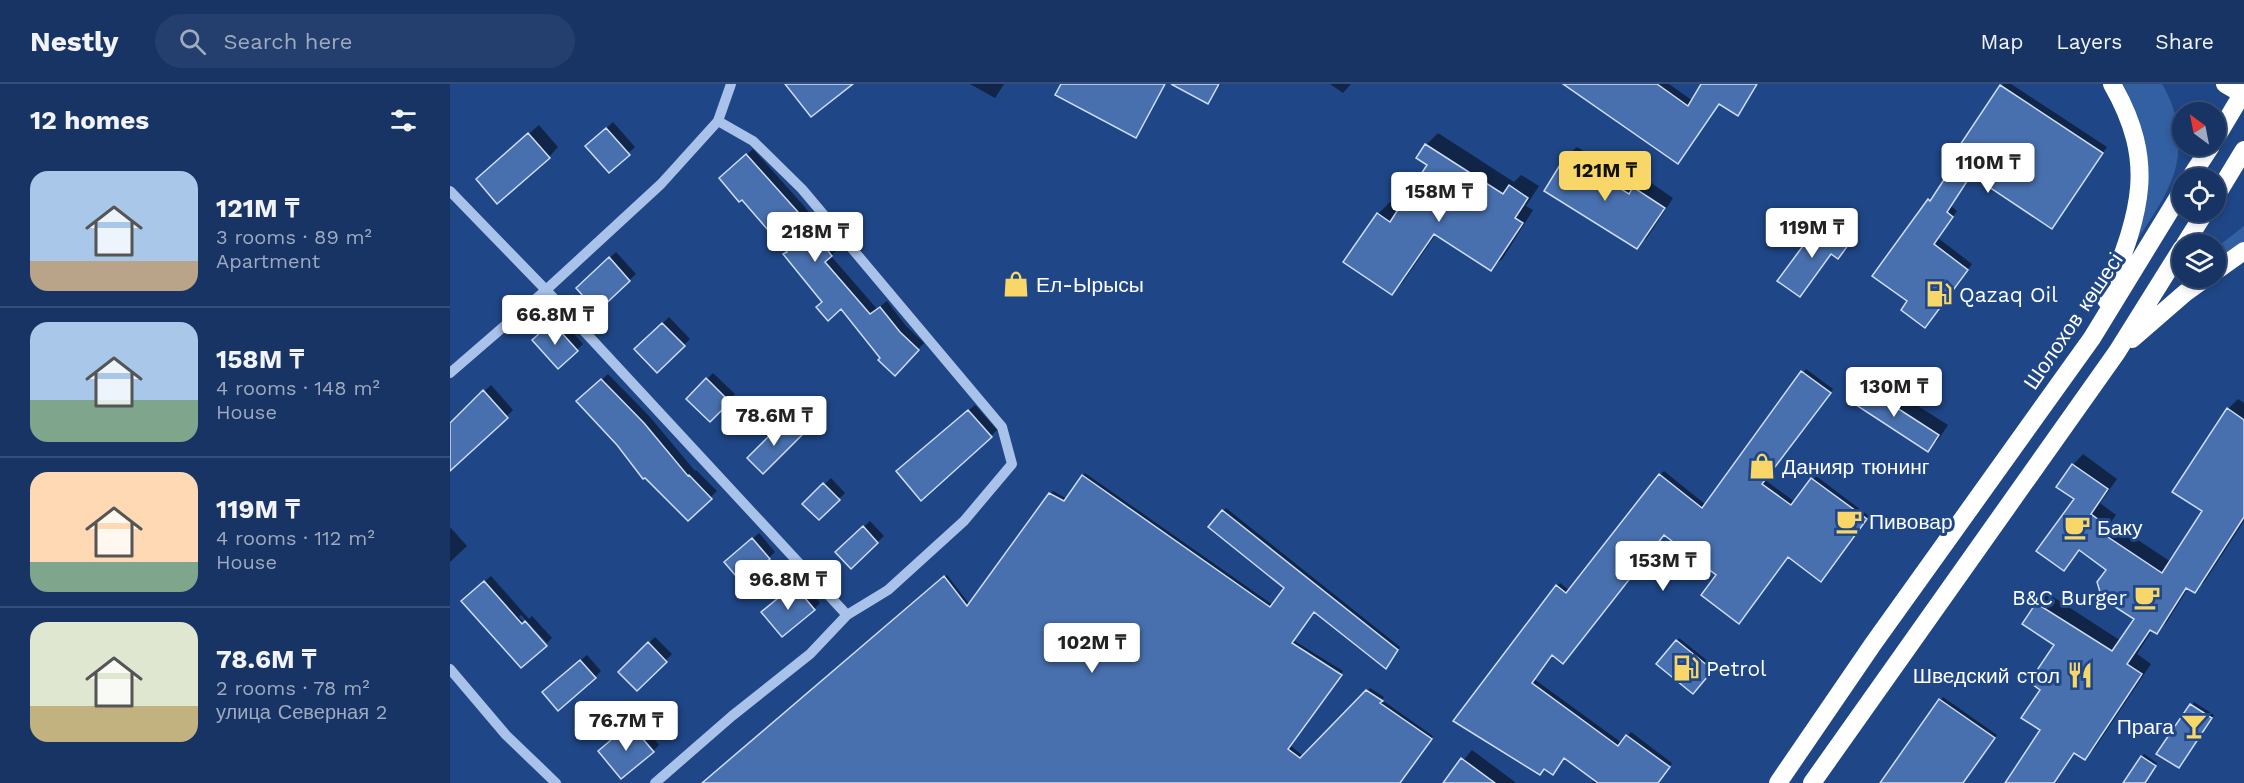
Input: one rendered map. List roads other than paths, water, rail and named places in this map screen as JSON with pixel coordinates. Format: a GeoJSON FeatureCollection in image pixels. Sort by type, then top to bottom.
{"type":"FeatureCollection","features":[{"type":"Feature","properties":{"kind":"highway"},"geometry":{"type":"LineString","coordinates":[[2092,338],[2132,230],[2139,195],[2140,168],[2135,137],[2128,115],[2112,84]]}},
{"type":"Feature","properties":{"kind":"highway"},"geometry":{"type":"LineString","coordinates":[[2226,84],[2243,94],[2226,122]]}},
{"type":"Feature","properties":{"kind":"highway"},"geometry":{"type":"LineString","coordinates":[[2226,180],[2244,150]]}},
{"type":"Feature","properties":{"kind":"highway","name":"Шолохов көшесі"},"geometry":{"type":"LineString","coordinates":[[1778,783],[2092,338],[2172,207]]}},
{"type":"Feature","properties":{"kind":"highway"},"geometry":{"type":"LineString","coordinates":[[2226,264],[2244,251]]}},
{"type":"Feature","properties":{"kind":"highway"},"geometry":{"type":"LineString","coordinates":[[1812,783],[2117,352],[2172,265]]}},
{"type":"Feature","properties":{"kind":"highway"},"geometry":{"type":"LineString","coordinates":[[2117,352],[2191,288]]}},
{"type":"Feature","properties":{"kind":"street"},"geometry":{"type":"LineString","coordinates":[[450,373],[546,290],[661,184],[718,121],[731,84]]}},
{"type":"Feature","properties":{"kind":"street"},"geometry":{"type":"LineString","coordinates":[[655,783],[732,716],[810,654],[847,615],[888,590],[964,521],[1012,464],[1002,427],[802,189],[753,141],[718,121]]}},
{"type":"Feature","properties":{"kind":"street"},"geometry":{"type":"LineString","coordinates":[[450,191],[546,290],[847,615]]}},
{"type":"Feature","properties":{"kind":"street"},"geometry":{"type":"LineString","coordinates":[[450,669],[506,735],[556,783]]}},
{"type":"Feature","properties":{"kind":"place","name":"Ел-Ырысы"},"geometry":{"type":"Point","coordinates":[1016,284]}},
{"type":"Feature","properties":{"kind":"place","name":"Qazaq Oil"},"geometry":{"type":"Point","coordinates":[1939,294]}},
{"type":"Feature","properties":{"kind":"place","name":"Данияр тюнинг"},"geometry":{"type":"Point","coordinates":[1762,466]}},
{"type":"Feature","properties":{"kind":"place","name":"Пивовар"},"geometry":{"type":"Point","coordinates":[1849,521]}},
{"type":"Feature","properties":{"kind":"place","name":"Баку"},"geometry":{"type":"Point","coordinates":[2077,527]}},
{"type":"Feature","properties":{"kind":"place","name":"B&C Burger"},"geometry":{"type":"Point","coordinates":[2147,597]}},
{"type":"Feature","properties":{"kind":"place","name":"Petrol"},"geometry":{"type":"Point","coordinates":[1686,668]}},
{"type":"Feature","properties":{"kind":"place","name":"Шведский стол"},"geometry":{"type":"Point","coordinates":[2080,675]}},
{"type":"Feature","properties":{"kind":"place","name":"Прага"},"geometry":{"type":"Point","coordinates":[2194,726]}}]}
